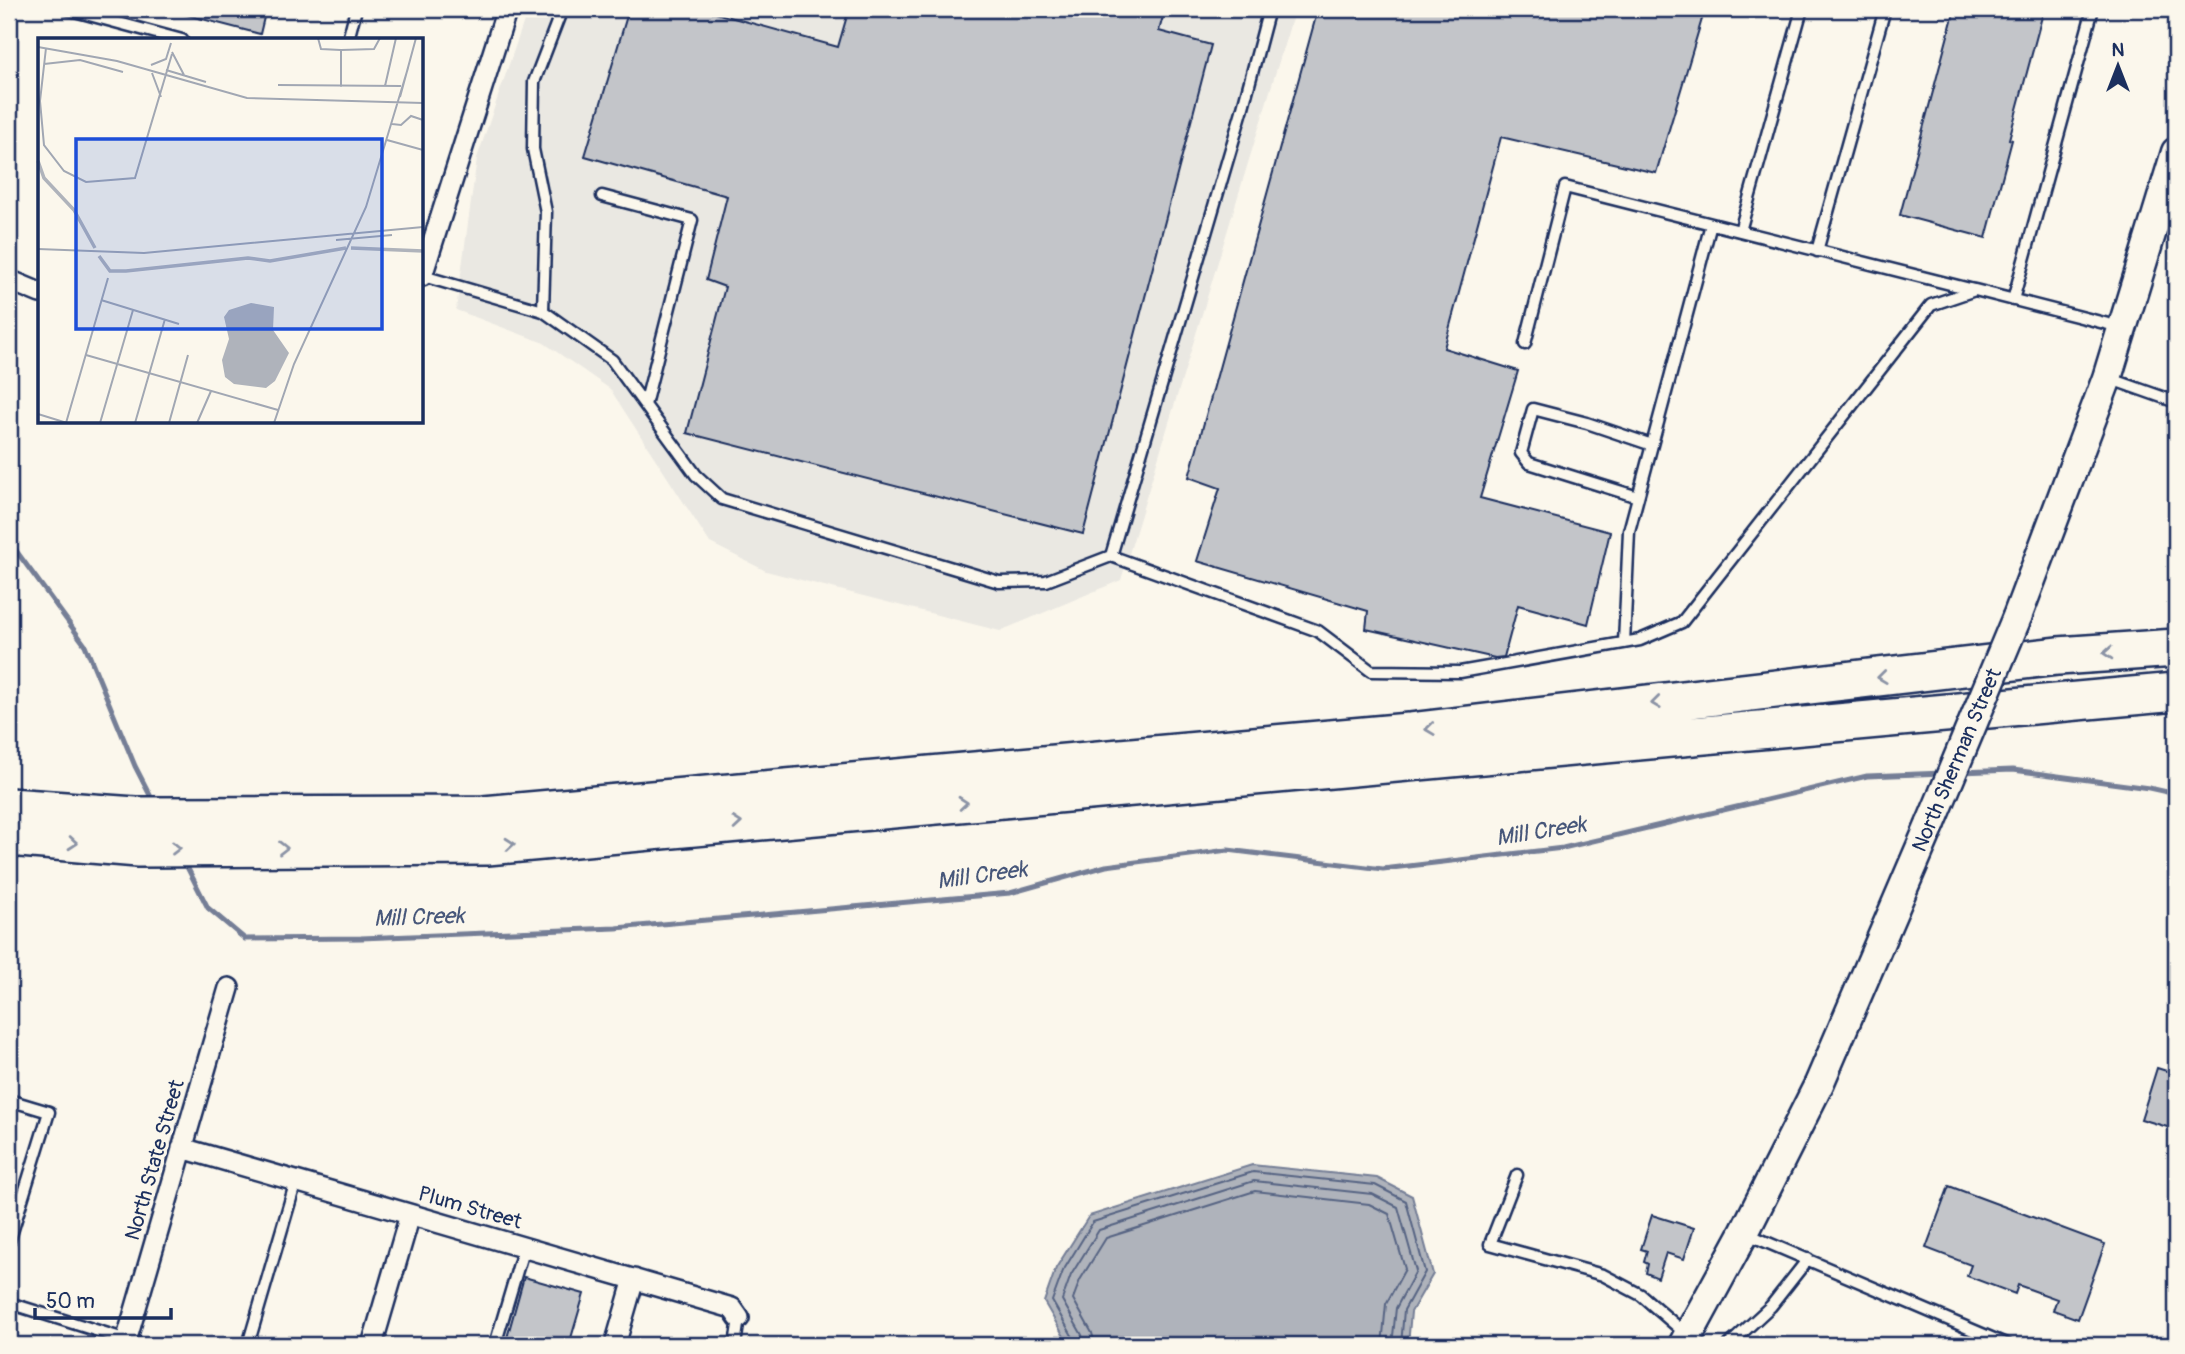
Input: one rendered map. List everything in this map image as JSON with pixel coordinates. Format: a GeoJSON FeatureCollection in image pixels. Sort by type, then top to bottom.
{"type":"FeatureCollection","features":[{"type":"Feature","properties":{"kind":"highway"},"geometry":{"type":"LineString","coordinates":[[9,837],[136,832],[194,816],[484,815],[1409,732],[2058,656],[2176,648]]}},
{"type":"Feature","properties":{"kind":"highway"},"geometry":{"type":"LineString","coordinates":[[9,807],[214,848],[487,846],[2176,692]]}},
{"type":"Feature","properties":{"kind":"main road","name":"North Sherman Street"},"geometry":{"type":"LineString","coordinates":[[1685,1340],[1744,1233],[1819,1084],[2017,617],[2107,378],[2165,207],[2176,152]]}},
{"type":"Feature","properties":{"kind":"street"},"geometry":{"type":"LineString","coordinates":[[424,273],[508,9]]}},
{"type":"Feature","properties":{"kind":"street"},"geometry":{"type":"LineString","coordinates":[[9,280],[38,292]]}},
{"type":"Feature","properties":{"kind":"street","name":"North State Street"},"geometry":{"type":"LineString","coordinates":[[132,1344],[182,1148],[229,988]]}},
{"type":"Feature","properties":{"kind":"street","name":"Plum Street"},"geometry":{"type":"LineString","coordinates":[[182,1148],[732,1308],[739,1318]]}},
{"type":"Feature","properties":{"kind":"street"},"geometry":{"type":"LineString","coordinates":[[372,1345],[410,1214]]}},
{"type":"Feature","properties":{"kind":"street"},"geometry":{"type":"LineString","coordinates":[[615,1345],[634,1279]]}},
{"type":"Feature","properties":{"kind":"lane"},"geometry":{"type":"LineString","coordinates":[[67,9],[175,38]]}},
{"type":"Feature","properties":{"kind":"lane"},"geometry":{"type":"LineString","coordinates":[[349,38],[356,9]]}},
{"type":"Feature","properties":{"kind":"lane"},"geometry":{"type":"LineString","coordinates":[[543,311],[546,212],[533,149],[534,82],[562,9]]}},
{"type":"Feature","properties":{"kind":"lane"},"geometry":{"type":"LineString","coordinates":[[1111,556],[1242,111],[1269,9]]}},
{"type":"Feature","properties":{"kind":"lane"},"geometry":{"type":"LineString","coordinates":[[1740,231],[1802,9]]}},
{"type":"Feature","properties":{"kind":"lane"},"geometry":{"type":"LineString","coordinates":[[1817,251],[1885,9]]}},
{"type":"Feature","properties":{"kind":"lane"},"geometry":{"type":"LineString","coordinates":[[2013,300],[2093,9]]}},
{"type":"Feature","properties":{"kind":"lane"},"geometry":{"type":"LineString","coordinates":[[1525,344],[1565,187],[2123,328]]}},
{"type":"Feature","properties":{"kind":"lane"},"geometry":{"type":"LineString","coordinates":[[602,197],[692,220],[645,405]]}},
{"type":"Feature","properties":{"kind":"lane"},"geometry":{"type":"LineString","coordinates":[[1624,643],[1629,531],[1711,224]]}},
{"type":"Feature","properties":{"kind":"lane"},"geometry":{"type":"LineString","coordinates":[[424,276],[543,311],[612,360],[696,475],[723,499],[999,582],[1046,581],[1111,556],[1318,631],[1371,671],[1460,672],[1640,640],[1682,622],[1931,305],[1975,290]]}},
{"type":"Feature","properties":{"kind":"lane"},"geometry":{"type":"LineString","coordinates":[[2107,378],[2176,402]]}},
{"type":"Feature","properties":{"kind":"lane"},"geometry":{"type":"LineString","coordinates":[[1638,497],[1529,463],[1521,453],[1533,409],[1587,423],[1652,445]]}},
{"type":"Feature","properties":{"kind":"lane"},"geometry":{"type":"LineString","coordinates":[[9,1100],[49,1112],[9,1242]]}},
{"type":"Feature","properties":{"kind":"lane"},"geometry":{"type":"LineString","coordinates":[[1517,1175],[1490,1244],[1603,1275],[1641,1295],[1685,1340]]}},
{"type":"Feature","properties":{"kind":"lane"},"geometry":{"type":"LineString","coordinates":[[248,1345],[296,1181]]}},
{"type":"Feature","properties":{"kind":"lane"},"geometry":{"type":"LineString","coordinates":[[1744,1233],[2008,1345]]}},
{"type":"Feature","properties":{"kind":"lane"},"geometry":{"type":"LineString","coordinates":[[495,1345],[524,1247]]}},
{"type":"Feature","properties":{"kind":"lane"},"geometry":{"type":"LineString","coordinates":[[1729,1345],[1771,1307],[1808,1259]]}},
{"type":"Feature","properties":{"kind":"lane"},"geometry":{"type":"LineString","coordinates":[[9,1303],[132,1344]]}},
{"type":"Feature","properties":{"kind":"lane"},"geometry":{"type":"LineString","coordinates":[[734,1345],[739,1318]]}},
{"type":"Feature","properties":{"kind":"shaded area"},"geometry":{"type":"Polygon","coordinates":[[[528,9],[1295,9],[1121,580],[1000,631],[766,571],[710,543],[610,389],[544,343],[456,310],[477,158],[528,9]]]}},
{"type":"Feature","properties":{"kind":"water"},"geometry":{"type":"Polygon","coordinates":[[[1252,1165],[1377,1178],[1412,1196],[1433,1274],[1411,1312],[1408,1345],[1069,1345],[1044,1302],[1056,1268],[1089,1216],[1252,1165]]]}},
{"type":"Feature","properties":{"kind":"building"},"geometry":{"type":"Polygon","coordinates":[[[183,9],[266,9],[260,34],[183,14],[183,9]]]}},
{"type":"Feature","properties":{"kind":"building"},"geometry":{"type":"Polygon","coordinates":[[[629,9],[701,9],[838,47],[849,9],[1165,9],[1159,31],[1211,45],[1083,534],[687,433],[725,287],[706,280],[727,196],[585,156],[629,9]]]}},
{"type":"Feature","properties":{"kind":"building"},"geometry":{"type":"Polygon","coordinates":[[[1318,9],[1705,9],[1656,173],[1501,137],[1444,348],[1518,371],[1480,498],[1610,532],[1588,624],[1518,605],[1504,657],[1495,658],[1366,629],[1368,611],[1197,561],[1220,488],[1189,477],[1318,9]]]}},
{"type":"Feature","properties":{"kind":"building"},"geometry":{"type":"Polygon","coordinates":[[[1955,9],[2044,9],[1986,238],[1900,215],[1955,9]]]}},
{"type":"Feature","properties":{"kind":"building"},"geometry":{"type":"Polygon","coordinates":[[[2157,1068],[2176,1074],[2174,1129],[2141,1119],[2157,1068]]]}},
{"type":"Feature","properties":{"kind":"building"},"geometry":{"type":"Polygon","coordinates":[[[1949,1186],[2105,1244],[2078,1319],[2053,1310],[2057,1299],[2018,1285],[2015,1294],[1967,1276],[1971,1265],[1926,1248],[1949,1186]]]}},
{"type":"Feature","properties":{"kind":"building"},"geometry":{"type":"Polygon","coordinates":[[[1652,1215],[1694,1228],[1684,1259],[1666,1253],[1658,1278],[1646,1273],[1648,1264],[1644,1262],[1647,1251],[1641,1249],[1652,1215]]]}},
{"type":"Feature","properties":{"kind":"building"},"geometry":{"type":"Polygon","coordinates":[[[524,1277],[584,1294],[569,1345],[505,1345],[524,1277]]]}},
{"type":"Feature","properties":{"kind":"waterway","name":"Mill Creek"},"geometry":{"type":"LineString","coordinates":[[9,541],[85,645],[135,766],[154,803]]}},
{"type":"Feature","properties":{"kind":"waterway","name":"Mill Creek"},"geometry":{"type":"LineString","coordinates":[[1961,772],[2013,770],[2176,794]]}},
{"type":"Feature","properties":{"kind":"waterway","name":"Mill Creek"},"geometry":{"type":"LineString","coordinates":[[184,861],[208,908],[245,939],[361,938],[616,928],[1010,893],[1106,866],[1228,850],[1383,869],[1563,848],[1867,776],[1944,773]]}}]}
